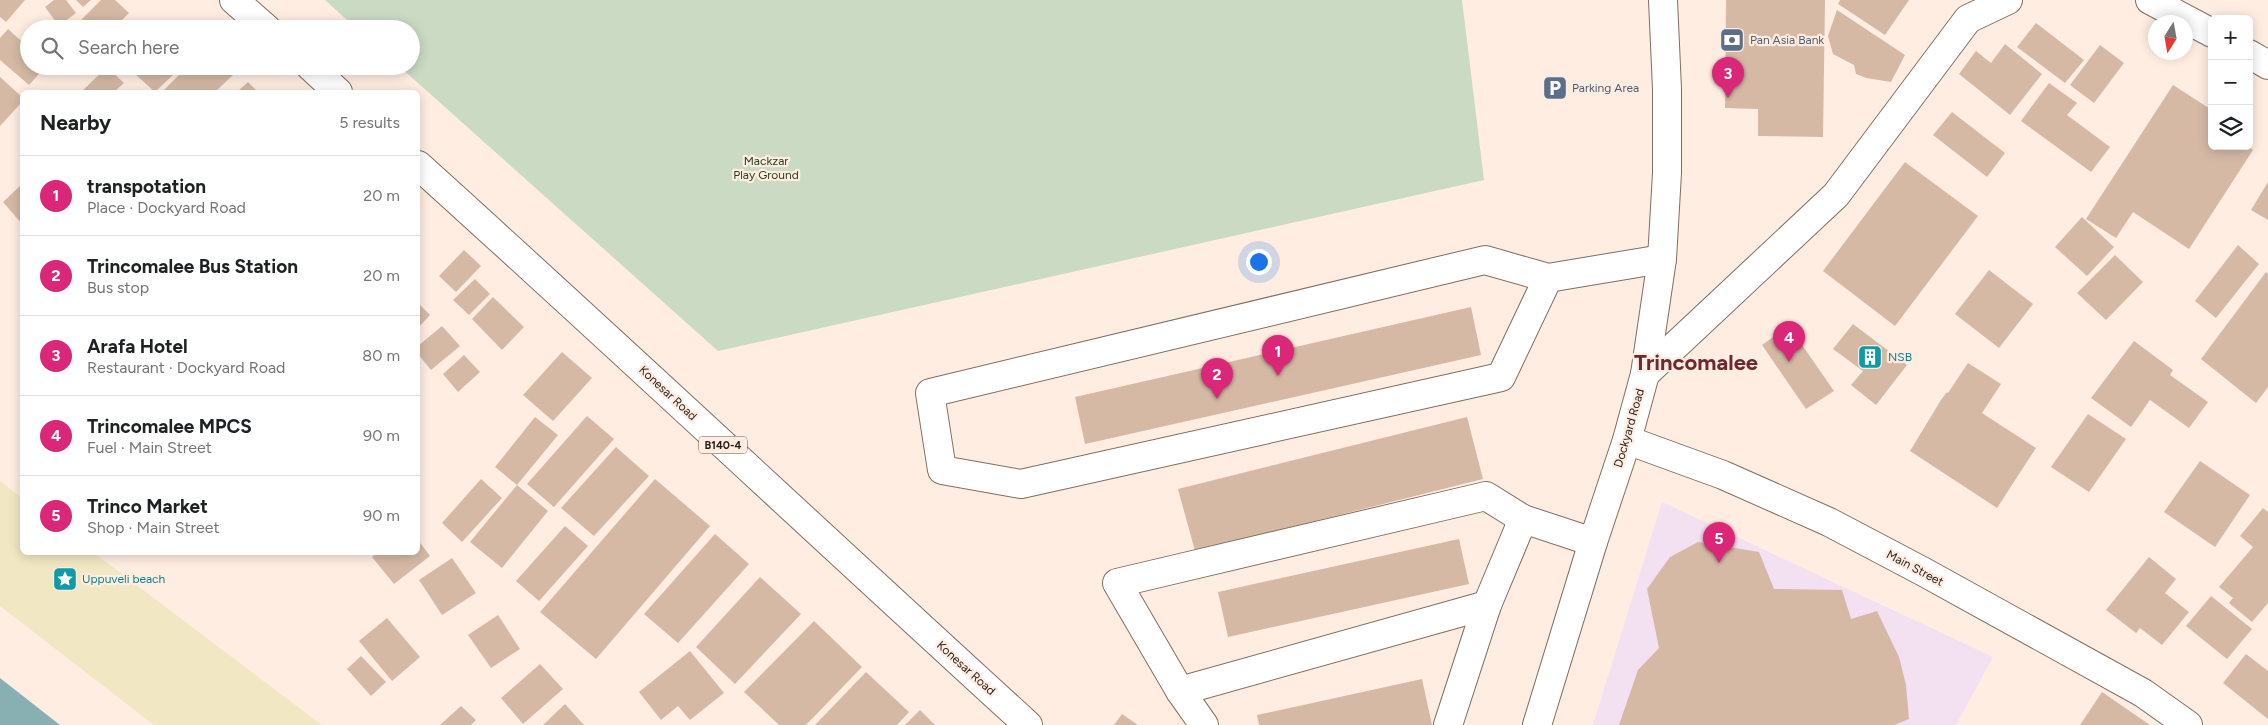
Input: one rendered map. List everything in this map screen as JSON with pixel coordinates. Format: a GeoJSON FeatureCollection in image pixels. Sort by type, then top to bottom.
{"type":"FeatureCollection","features":[{"type":"Feature","properties":{"kind":"main road"},"geometry":{"type":"LineString","coordinates":[[234,0],[257,20]]}},
{"type":"Feature","properties":{"kind":"main road","name":"Dockyard Road"},"geometry":{"type":"LineString","coordinates":[[1537,725],[1593,542],[1628,440],[1645,374],[1662,260],[1667,173],[1667,90],[1663,0]]}},
{"type":"Feature","properties":{"kind":"main road"},"geometry":{"type":"LineString","coordinates":[[1645,374],[1836,195],[1968,19],[2008,0]]}},
{"type":"Feature","properties":{"kind":"main road"},"geometry":{"type":"LineString","coordinates":[[2150,0],[2208,31]]}},
{"type":"Feature","properties":{"kind":"main road"},"geometry":{"type":"LineString","coordinates":[[2253,56],[2268,64]]}},
{"type":"Feature","properties":{"kind":"main road"},"geometry":{"type":"LineString","coordinates":[[320,75],[336,90]]}},
{"type":"Feature","properties":{"kind":"main road","name":"Konesar Road"},"geometry":{"type":"LineString","coordinates":[[420,167],[618,346],[834,548],[1028,725]]}},
{"type":"Feature","properties":{"kind":"main road"},"geometry":{"type":"LineString","coordinates":[[1548,278],[1501,377],[1021,484],[942,470],[930,393],[1485,260],[1548,278],[1662,260]]}},
{"type":"Feature","properties":{"kind":"main road","name":"Main Street"},"geometry":{"type":"LineString","coordinates":[[1628,440],[1723,475],[1829,522],[1939,580],[2135,689],[2188,725]]}},
{"type":"Feature","properties":{"kind":"main road"},"geometry":{"type":"LineString","coordinates":[[1204,725],[1180,691],[1117,583],[1486,496],[1523,519],[1593,542]]}},
{"type":"Feature","properties":{"kind":"main road"},"geometry":{"type":"LineString","coordinates":[[1448,725],[1487,605],[1523,519]]}},
{"type":"Feature","properties":{"kind":"main road"},"geometry":{"type":"LineString","coordinates":[[1180,691],[1487,605]]}},
{"type":"Feature","properties":{"kind":"shaded area"},"geometry":{"type":"Polygon","coordinates":[[[1662,502],[1993,657],[1956,725],[1593,725],[1662,502]]]}},
{"type":"Feature","properties":{"kind":"green space","name":"Mackzar Play Ground"},"geometry":{"type":"Polygon","coordinates":[[[325,0],[1462,0],[1484,180],[718,351],[409,75],[420,75],[420,20],[347,20],[325,0]]]}},
{"type":"Feature","properties":{"kind":"sand","name":"Uppuveli beach"},"geometry":{"type":"Polygon","coordinates":[[[0,481],[20,496],[20,555],[97,555],[322,725],[154,725],[0,606],[0,481]]]}},
{"type":"Feature","properties":{"kind":"water"},"geometry":{"type":"Polygon","coordinates":[[[0,678],[60,725],[0,725],[0,678]]]}},
{"type":"Feature","properties":{"kind":"building"},"geometry":{"type":"Polygon","coordinates":[[[0,0],[25,0],[6,22],[0,17],[0,0]]]}},
{"type":"Feature","properties":{"kind":"building"},"geometry":{"type":"Polygon","coordinates":[[[54,0],[66,0],[76,13],[67,20],[55,20],[45,7],[54,0]]]}},
{"type":"Feature","properties":{"kind":"building"},"geometry":{"type":"Polygon","coordinates":[[[76,0],[91,0],[83,7],[76,0]]]}},
{"type":"Feature","properties":{"kind":"building"},"geometry":{"type":"Polygon","coordinates":[[[101,0],[115,0],[129,13],[122,20],[81,20],[101,0]]]}},
{"type":"Feature","properties":{"kind":"building"},"geometry":{"type":"Polygon","coordinates":[[[1726,0],[1825,0],[1823,137],[1758,136],[1758,109],[1725,108],[1726,0]]]}},
{"type":"Feature","properties":{"kind":"building"},"geometry":{"type":"Polygon","coordinates":[[[1840,0],[1909,0],[1885,35],[1838,4],[1840,0]]]}},
{"type":"Feature","properties":{"kind":"building"},"geometry":{"type":"Polygon","coordinates":[[[1837,10],[1905,55],[1891,82],[1866,78],[1856,74],[1854,65],[1833,54],[1828,36],[1837,10]]]}},
{"type":"Feature","properties":{"kind":"building"},"geometry":{"type":"Polygon","coordinates":[[[2036,23],[2084,60],[2065,83],[2017,47],[2036,23]]]}},
{"type":"Feature","properties":{"kind":"building"},"geometry":{"type":"Polygon","coordinates":[[[8,29],[20,40],[20,75],[38,75],[29,85],[0,60],[0,38],[8,29]]]}},
{"type":"Feature","properties":{"kind":"building"},"geometry":{"type":"Polygon","coordinates":[[[2005,44],[2042,74],[2010,115],[1959,74],[1976,51],[1991,63],[2005,44]]]}},
{"type":"Feature","properties":{"kind":"building"},"geometry":{"type":"Polygon","coordinates":[[[2100,45],[2124,63],[2094,103],[2070,85],[2100,45]]]}},
{"type":"Feature","properties":{"kind":"building"},"geometry":{"type":"Polygon","coordinates":[[[99,75],[116,75],[124,83],[116,90],[83,90],[99,75]]]}},
{"type":"Feature","properties":{"kind":"building"},"geometry":{"type":"Polygon","coordinates":[[[136,75],[173,75],[157,90],[153,90],[136,75]]]}},
{"type":"Feature","properties":{"kind":"building"},"geometry":{"type":"Polygon","coordinates":[[[179,75],[233,75],[217,90],[164,90],[179,75]]]}},
{"type":"Feature","properties":{"kind":"building"},"geometry":{"type":"Polygon","coordinates":[[[0,77],[20,95],[20,104],[0,126],[0,77]]]}},
{"type":"Feature","properties":{"kind":"building"},"geometry":{"type":"Polygon","coordinates":[[[248,82],[256,90],[239,90],[248,82]]]}},
{"type":"Feature","properties":{"kind":"building"},"geometry":{"type":"Polygon","coordinates":[[[2049,83],[2077,103],[2067,115],[2110,147],[2091,172],[2021,121],[2049,83]]]}},
{"type":"Feature","properties":{"kind":"building"},"geometry":{"type":"Polygon","coordinates":[[[2173,85],[2208,107],[2208,150],[2253,150],[2189,249],[2133,212],[2116,238],[2086,219],[2173,85]]]}},
{"type":"Feature","properties":{"kind":"building"},"geometry":{"type":"Polygon","coordinates":[[[1952,112],[2005,153],[1987,177],[1933,135],[1952,112]]]}},
{"type":"Feature","properties":{"kind":"building"},"geometry":{"type":"Polygon","coordinates":[[[1905,162],[1978,216],[1895,326],[1823,271],[1905,162]]]}},
{"type":"Feature","properties":{"kind":"building"},"geometry":{"type":"Polygon","coordinates":[[[2268,182],[2268,220],[2251,210],[2268,182]]]}},
{"type":"Feature","properties":{"kind":"building"},"geometry":{"type":"Polygon","coordinates":[[[20,186],[20,222],[3,202],[20,186]]]}},
{"type":"Feature","properties":{"kind":"building"},"geometry":{"type":"Polygon","coordinates":[[[2082,217],[2114,247],[2087,276],[2055,247],[2082,217]]]}},
{"type":"Feature","properties":{"kind":"building"},"geometry":{"type":"Polygon","coordinates":[[[2238,245],[2259,264],[2216,318],[2195,301],[2238,245]]]}},
{"type":"Feature","properties":{"kind":"building"},"geometry":{"type":"Polygon","coordinates":[[[464,250],[481,266],[456,292],[439,276],[464,250]]]}},
{"type":"Feature","properties":{"kind":"building"},"geometry":{"type":"Polygon","coordinates":[[[2115,255],[2143,282],[2106,320],[2077,293],[2115,255]]]}},
{"type":"Feature","properties":{"kind":"building"},"geometry":{"type":"Polygon","coordinates":[[[1989,270],[2033,304],[1999,348],[1955,314],[1989,270]]]}},
{"type":"Feature","properties":{"kind":"building"},"geometry":{"type":"Polygon","coordinates":[[[2266,272],[2268,274],[2268,387],[2256,403],[2201,359],[2266,272]]]}},
{"type":"Feature","properties":{"kind":"building"},"geometry":{"type":"Polygon","coordinates":[[[475,279],[490,294],[469,315],[453,300],[475,279]]]}},
{"type":"Feature","properties":{"kind":"building"},"geometry":{"type":"Polygon","coordinates":[[[493,297],[524,327],[502,350],[472,319],[493,297]]]}},
{"type":"Feature","properties":{"kind":"building"},"geometry":{"type":"Polygon","coordinates":[[[420,305],[430,315],[420,326],[420,305]]]}},
{"type":"Feature","properties":{"kind":"building"},"geometry":{"type":"Polygon","coordinates":[[[1471,307],[1481,355],[1085,444],[1075,397],[1471,307]]]}},
{"type":"Feature","properties":{"kind":"building","name":"NSB"},"geometry":{"type":"Polygon","coordinates":[[[1853,324],[1907,365],[1876,405],[1851,385],[1863,371],[1833,349],[1853,324]]]}},
{"type":"Feature","properties":{"kind":"building"},"geometry":{"type":"Polygon","coordinates":[[[442,326],[460,346],[431,370],[420,356],[420,344],[442,326]]]}},
{"type":"Feature","properties":{"kind":"building"},"geometry":{"type":"Polygon","coordinates":[[[1789,326],[1834,391],[1806,409],[1762,345],[1789,326]]]}},
{"type":"Feature","properties":{"kind":"building"},"geometry":{"type":"Polygon","coordinates":[[[2134,341],[2173,370],[2170,375],[2208,402],[2189,428],[2150,400],[2131,427],[2091,398],[2134,341]]]}},
{"type":"Feature","properties":{"kind":"building"},"geometry":{"type":"Polygon","coordinates":[[[562,352],[592,378],[553,421],[523,395],[562,352]]]}},
{"type":"Feature","properties":{"kind":"building"},"geometry":{"type":"Polygon","coordinates":[[[464,355],[480,372],[458,392],[443,374],[464,355]]]}},
{"type":"Feature","properties":{"kind":"building"},"geometry":{"type":"Polygon","coordinates":[[[1968,363],[2001,384],[1982,413],[2036,448],[1997,508],[1910,451],[1941,400],[1948,393],[1968,363]]]}},
{"type":"Feature","properties":{"kind":"building"},"geometry":{"type":"Polygon","coordinates":[[[2088,414],[2126,439],[2089,492],[2051,467],[2088,414]]]}},
{"type":"Feature","properties":{"kind":"building"},"geometry":{"type":"Polygon","coordinates":[[[587,416],[614,439],[554,507],[527,484],[587,416]]]}},
{"type":"Feature","properties":{"kind":"building"},"geometry":{"type":"Polygon","coordinates":[[[535,417],[558,435],[517,485],[495,467],[535,417]]]}},
{"type":"Feature","properties":{"kind":"building"},"geometry":{"type":"Polygon","coordinates":[[[1467,417],[1483,479],[1195,551],[1178,489],[1467,417]]]}},
{"type":"Feature","properties":{"kind":"building"},"geometry":{"type":"Polygon","coordinates":[[[616,447],[649,476],[594,536],[561,508],[616,447]]]}},
{"type":"Feature","properties":{"kind":"building"},"geometry":{"type":"Polygon","coordinates":[[[2200,461],[2250,495],[2215,547],[2164,512],[2200,461]]]}},
{"type":"Feature","properties":{"kind":"building"},"geometry":{"type":"Polygon","coordinates":[[[481,479],[502,498],[462,542],[442,523],[481,479]]]}},
{"type":"Feature","properties":{"kind":"building"},"geometry":{"type":"Polygon","coordinates":[[[655,479],[710,526],[596,659],[540,612],[655,479]]]}},
{"type":"Feature","properties":{"kind":"building"},"geometry":{"type":"Polygon","coordinates":[[[517,485],[548,511],[502,568],[470,542],[517,485]]]}},
{"type":"Feature","properties":{"kind":"building"},"geometry":{"type":"Polygon","coordinates":[[[2263,508],[2268,512],[2268,603],[2252,622],[2229,603],[2233,598],[2219,587],[2253,547],[2240,536],[2263,508]]]}},
{"type":"Feature","properties":{"kind":"building"},"geometry":{"type":"Polygon","coordinates":[[[565,526],[588,546],[539,601],[516,581],[565,526]]]}},
{"type":"Feature","properties":{"kind":"building"},"geometry":{"type":"Polygon","coordinates":[[[715,534],[749,564],[678,643],[644,614],[715,534]]]}},
{"type":"Feature","properties":{"kind":"building"},"geometry":{"type":"Polygon","coordinates":[[[1459,539],[1469,584],[1228,637],[1218,592],[1459,539]]]}},
{"type":"Feature","properties":{"kind":"building"},"geometry":{"type":"Polygon","coordinates":[[[1698,542],[1759,552],[1774,589],[1842,590],[1851,619],[1877,611],[1899,657],[1906,685],[1909,719],[1894,725],[1619,725],[1638,670],[1659,648],[1647,589],[1670,557],[1698,542]]]}},
{"type":"Feature","properties":{"kind":"building"},"geometry":{"type":"Polygon","coordinates":[[[420,543],[430,556],[394,584],[372,557],[374,555],[420,555],[420,543]]]}},
{"type":"Feature","properties":{"kind":"building"},"geometry":{"type":"Polygon","coordinates":[[[2149,557],[2176,579],[2165,593],[2189,612],[2162,645],[2140,628],[2136,633],[2106,610],[2149,557]]]}},
{"type":"Feature","properties":{"kind":"building"},"geometry":{"type":"Polygon","coordinates":[[[452,558],[476,593],[442,615],[419,580],[452,558]]]}},
{"type":"Feature","properties":{"kind":"building"},"geometry":{"type":"Polygon","coordinates":[[[760,577],[801,614],[735,684],[696,647],[760,577]]]}},
{"type":"Feature","properties":{"kind":"building"},"geometry":{"type":"Polygon","coordinates":[[[2211,596],[2252,629],[2227,659],[2186,626],[2211,596]]]}},
{"type":"Feature","properties":{"kind":"building"},"geometry":{"type":"Polygon","coordinates":[[[498,615],[520,649],[491,668],[468,635],[498,615]]]}},
{"type":"Feature","properties":{"kind":"building"},"geometry":{"type":"Polygon","coordinates":[[[387,618],[420,657],[392,681],[359,641],[387,618]]]}},
{"type":"Feature","properties":{"kind":"building"},"geometry":{"type":"Polygon","coordinates":[[[814,621],[862,667],[806,725],[779,725],[744,692],[814,621]]]}},
{"type":"Feature","properties":{"kind":"building"},"geometry":{"type":"Polygon","coordinates":[[[690,651],[724,693],[690,720],[678,706],[661,720],[639,692],[690,651]]]}},
{"type":"Feature","properties":{"kind":"building"},"geometry":{"type":"Polygon","coordinates":[[[2246,654],[2268,671],[2268,719],[2223,683],[2246,654]]]}},
{"type":"Feature","properties":{"kind":"building"},"geometry":{"type":"Polygon","coordinates":[[[361,656],[386,682],[371,696],[347,669],[361,656]]]}},
{"type":"Feature","properties":{"kind":"building"},"geometry":{"type":"Polygon","coordinates":[[[540,664],[563,689],[523,724],[501,698],[540,664]]]}},
{"type":"Feature","properties":{"kind":"building"},"geometry":{"type":"Polygon","coordinates":[[[866,672],[909,712],[897,725],[815,725],[866,672]]]}},
{"type":"Feature","properties":{"kind":"building"},"geometry":{"type":"Polygon","coordinates":[[[1422,679],[1432,725],[1259,725],[1257,715],[1422,679]]]}},
{"type":"Feature","properties":{"kind":"building"},"geometry":{"type":"Polygon","coordinates":[[[2102,692],[2150,725],[2080,725],[2102,692]]]}},
{"type":"Feature","properties":{"kind":"building"},"geometry":{"type":"Polygon","coordinates":[[[565,704],[584,725],[543,725],[565,704]]]}},
{"type":"Feature","properties":{"kind":"building"},"geometry":{"type":"Polygon","coordinates":[[[461,706],[476,720],[471,725],[440,725],[461,706]]]}},
{"type":"Feature","properties":{"kind":"building"},"geometry":{"type":"Polygon","coordinates":[[[920,710],[935,725],[905,725],[920,710]]]}},
{"type":"Feature","properties":{"kind":"building"},"geometry":{"type":"Polygon","coordinates":[[[1122,714],[1138,725],[1114,725],[1122,714]]]}},
{"type":"Feature","properties":{"kind":"place","name":"Pan Asia Bank"},"geometry":{"type":"Point","coordinates":[1732,40]}},
{"type":"Feature","properties":{"kind":"place","name":"Parking Area"},"geometry":{"type":"Point","coordinates":[1555,88]}},
{"type":"Feature","properties":{"kind":"place","name":"Arafa Hotel"},"geometry":{"type":"Point","coordinates":[1728,98]}},
{"type":"Feature","properties":{"kind":"place","name":"NSB"},"geometry":{"type":"Point","coordinates":[1870,357]}},
{"type":"Feature","properties":{"kind":"place","name":"Trincomalee MPCS"},"geometry":{"type":"Point","coordinates":[1789,362]}},
{"type":"Feature","properties":{"kind":"place","name":"transpotation"},"geometry":{"type":"Point","coordinates":[1278,376]}},
{"type":"Feature","properties":{"kind":"place","name":"Trincomalee Bus Station"},"geometry":{"type":"Point","coordinates":[1217,399]}},
{"type":"Feature","properties":{"kind":"place","name":"Trinco Market"},"geometry":{"type":"Point","coordinates":[1719,563]}},
{"type":"Feature","properties":{"kind":"place","name":"Uppuveli beach"},"geometry":{"type":"Point","coordinates":[65,579]}},
{"type":"Feature","properties":{"kind":"district","name":"Trincomalee"},"geometry":{"type":"Point","coordinates":[1696,362]}}]}
